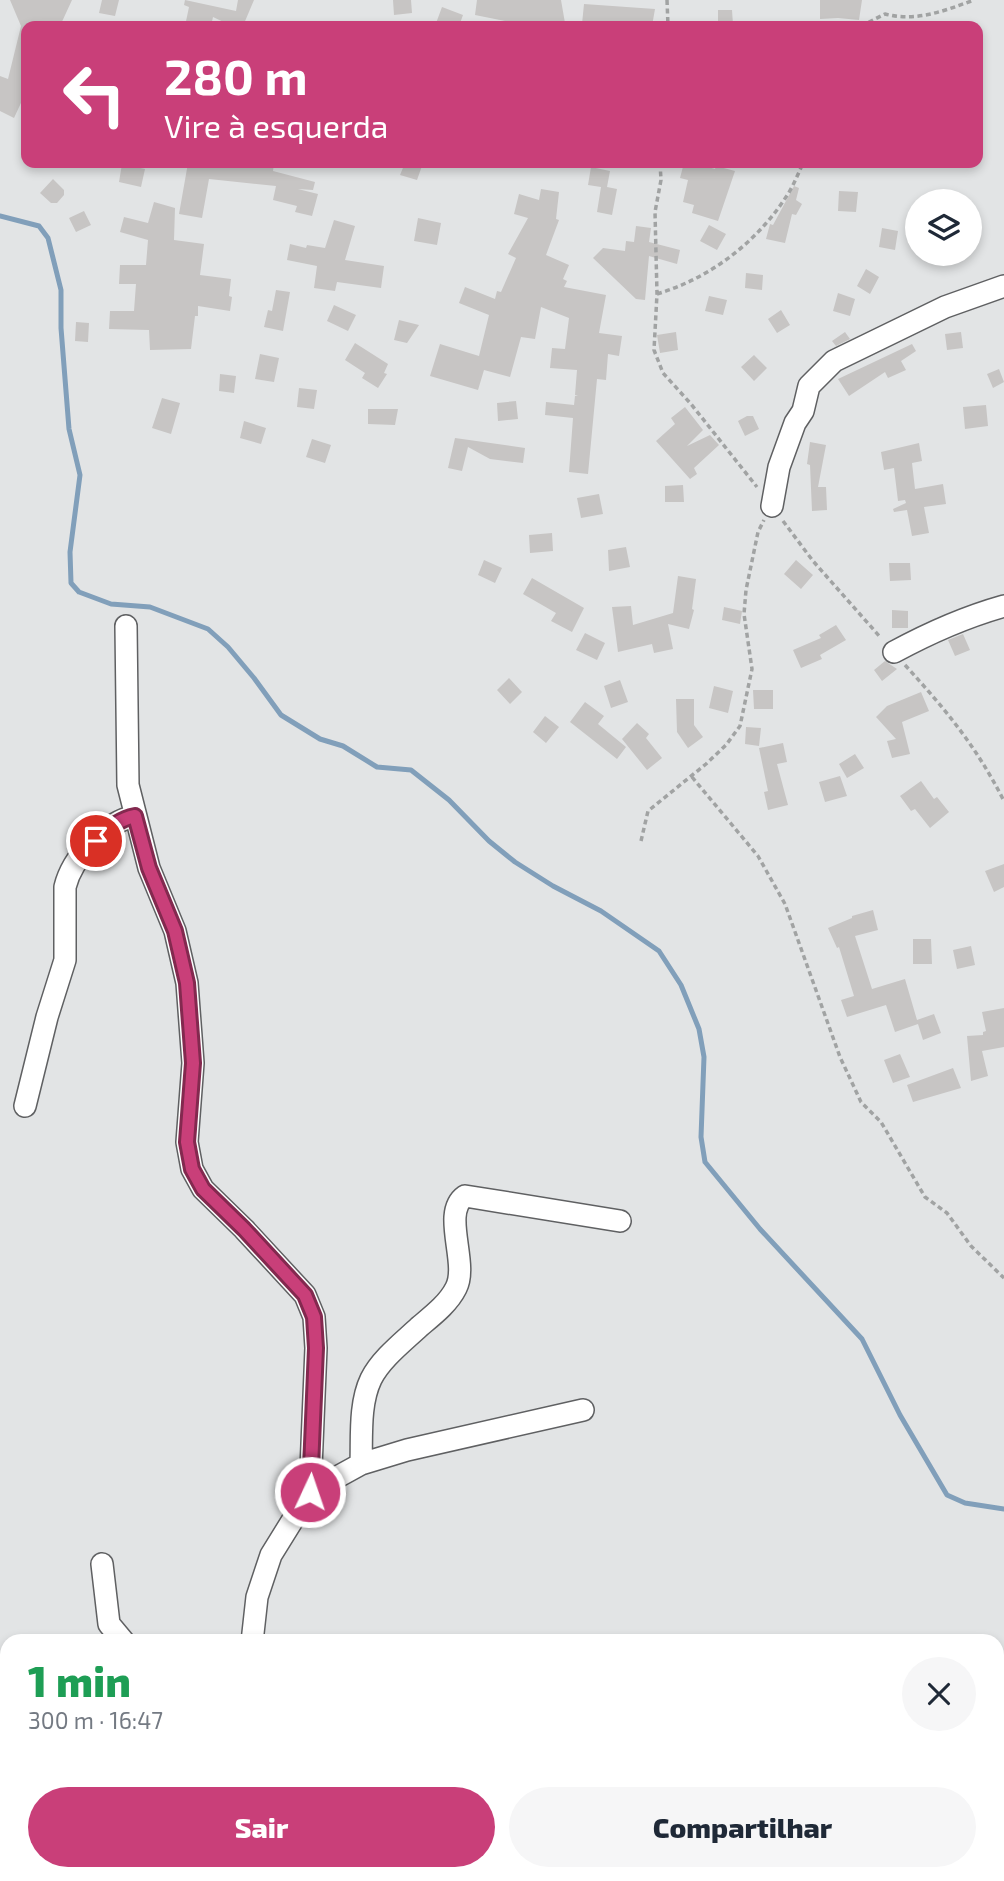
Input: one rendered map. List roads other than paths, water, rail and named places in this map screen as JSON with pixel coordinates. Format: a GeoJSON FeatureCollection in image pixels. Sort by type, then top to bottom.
{"type":"FeatureCollection","features":[{"type":"Feature","properties":{"kind":"street"},"geometry":{"type":"LineString","coordinates":[[772,506],[779,467],[795,423],[803,411],[809,386],[834,361],[945,307],[1004,286]]}},
{"type":"Feature","properties":{"kind":"street"},"geometry":{"type":"LineString","coordinates":[[894,652],[927,634],[1004,606]]}},
{"type":"Feature","properties":{"kind":"street"},"geometry":{"type":"LineString","coordinates":[[126,626],[128,785],[149,868],[175,931],[187,983],[193,1063],[187,1142],[192,1169],[203,1189],[305,1295],[314,1317],[316,1348],[310,1492],[271,1555],[257,1597],[252,1634]]}},
{"type":"Feature","properties":{"kind":"street"},"geometry":{"type":"LineString","coordinates":[[25,1106],[47,1017],[65,960],[65,887],[68,875],[78,858],[107,829],[135,816]]}},
{"type":"Feature","properties":{"kind":"street"},"geometry":{"type":"LineString","coordinates":[[361,1464],[364,1402],[372,1377],[394,1350],[445,1304],[457,1287],[459,1265],[455,1210],[458,1201],[465,1196],[620,1221]]}},
{"type":"Feature","properties":{"kind":"street"},"geometry":{"type":"LineString","coordinates":[[310,1492],[361,1464],[407,1450],[583,1410]]}},
{"type":"Feature","properties":{"kind":"street"},"geometry":{"type":"LineString","coordinates":[[102,1564],[109,1624],[117,1634]]}},
{"type":"Feature","properties":{"kind":"waterway"},"geometry":{"type":"LineString","coordinates":[[0,216],[39,226],[48,238],[61,290],[61,328],[69,429],[80,475],[70,552],[71,583],[79,592],[111,604],[150,607],[208,629],[228,647],[281,715],[320,739],[343,746],[377,767],[411,770],[449,800],[489,841],[515,862],[601,911],[659,951],[681,985],[699,1029],[704,1057],[701,1137],[705,1162],[760,1229],[862,1339],[900,1415],[947,1495],[965,1503],[1004,1509]]}}]}
